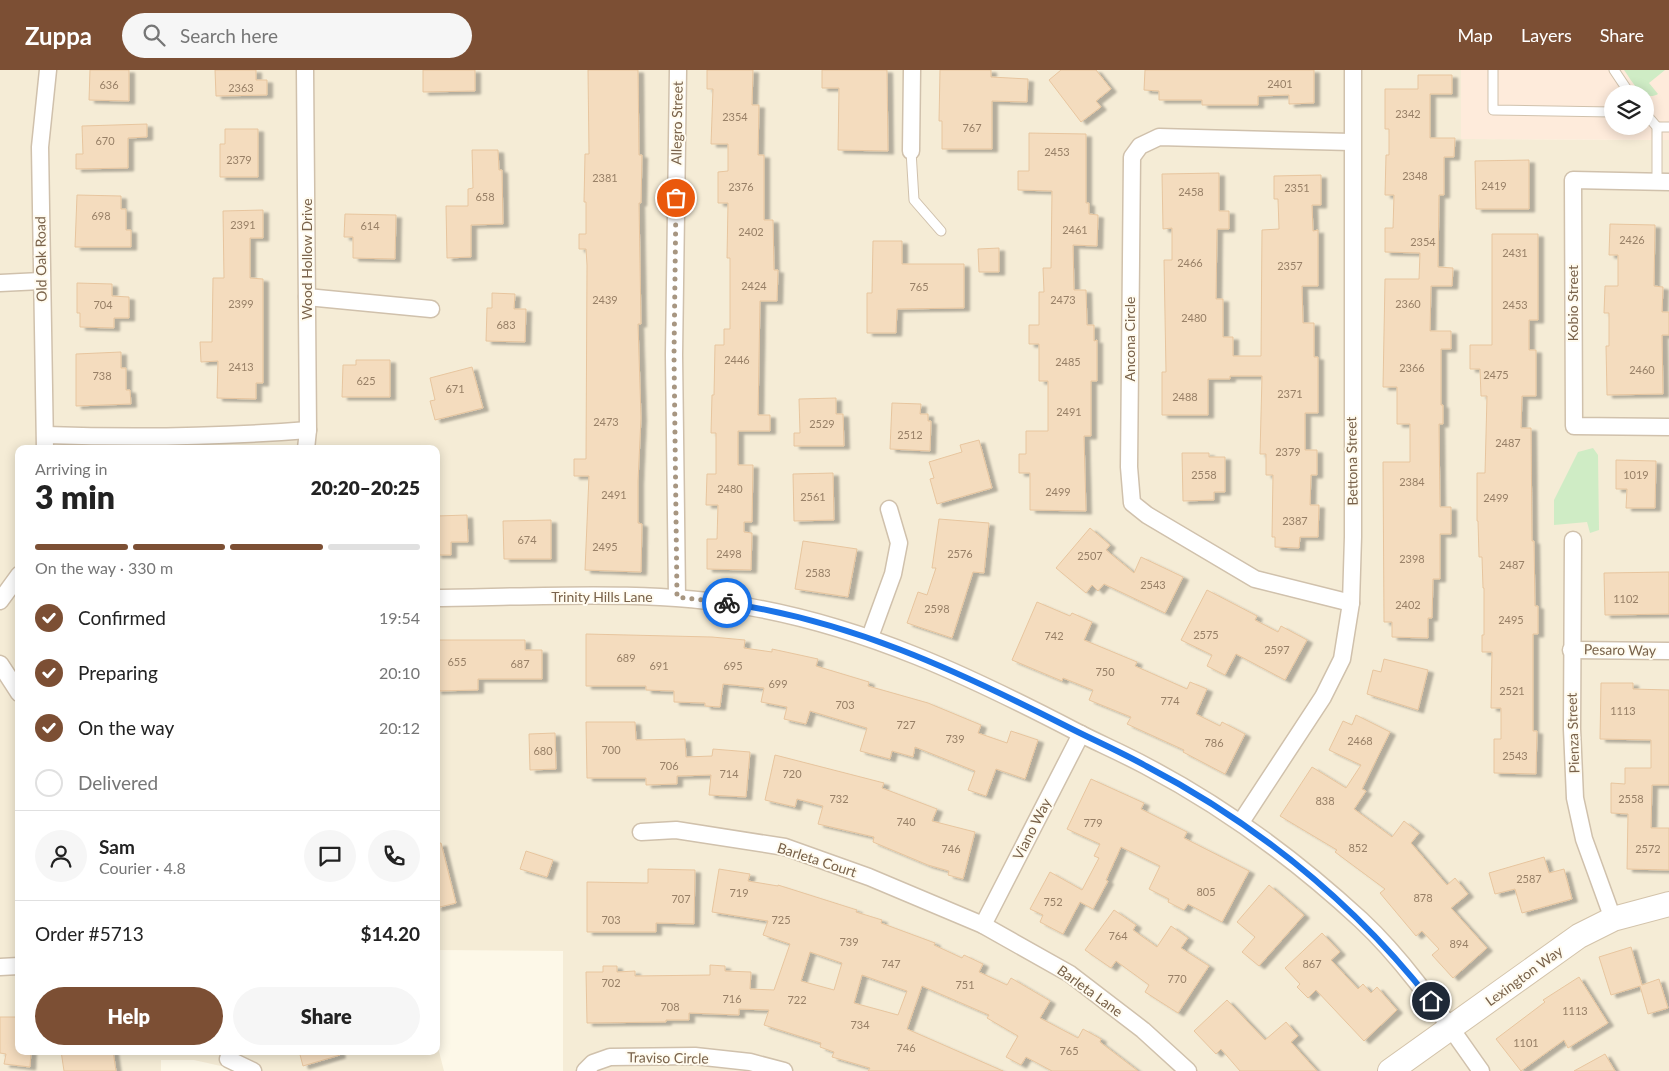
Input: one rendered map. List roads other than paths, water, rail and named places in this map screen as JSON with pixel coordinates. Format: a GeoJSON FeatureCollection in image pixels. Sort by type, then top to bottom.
{"type":"FeatureCollection","features":[{"type":"Feature","properties":{"kind":"street","name":"Old Oak Road"},"geometry":{"type":"LineString","coordinates":[[46,442],[41,281],[40,147],[48,70]]}},
{"type":"Feature","properties":{"kind":"street","name":"Wood Hollow Drive"},"geometry":{"type":"LineString","coordinates":[[305,70],[308,430],[306,445]]}},
{"type":"Feature","properties":{"kind":"street","name":"Allegro Street"},"geometry":{"type":"LineString","coordinates":[[677,597],[674,355],[678,70]]}},
{"type":"Feature","properties":{"kind":"street"},"geometry":{"type":"LineString","coordinates":[[910,151],[912,70]]}},
{"type":"Feature","properties":{"kind":"street","name":"Bettona Street"},"geometry":{"type":"LineString","coordinates":[[1241,822],[1323,697],[1342,659],[1351,603],[1353,528],[1352,70]]}},
{"type":"Feature","properties":{"kind":"street","name":"Ancona Circle"},"geometry":{"type":"LineString","coordinates":[[1351,142],[1159,137],[1140,146],[1132,157],[1129,467],[1132,503],[1147,516],[1255,579],[1351,603]]}},
{"type":"Feature","properties":{"kind":"street","name":"Kobio Street"},"geometry":{"type":"LineString","coordinates":[[1663,182],[1573,180],[1574,426],[1669,427]]}},
{"type":"Feature","properties":{"kind":"street"},"geometry":{"type":"LineString","coordinates":[[0,283],[41,281]]}},
{"type":"Feature","properties":{"kind":"street"},"geometry":{"type":"LineString","coordinates":[[307,297],[431,309]]}},
{"type":"Feature","properties":{"kind":"street"},"geometry":{"type":"LineString","coordinates":[[46,442],[210,437],[308,430]]}},
{"type":"Feature","properties":{"kind":"street"},"geometry":{"type":"LineString","coordinates":[[870,637],[893,574],[900,543],[889,509]]}},
{"type":"Feature","properties":{"kind":"street","name":"Pienza Street"},"geometry":{"type":"LineString","coordinates":[[1573,540],[1571,650],[1575,798],[1584,839],[1613,918]]}},
{"type":"Feature","properties":{"kind":"street"},"geometry":{"type":"LineString","coordinates":[[0,601],[15,581]]}},
{"type":"Feature","properties":{"kind":"street","name":"Trinity Hills Lane"},"geometry":{"type":"LineString","coordinates":[[440,598],[677,597],[747,606],[803,617],[870,637],[980,682],[1147,766],[1241,822],[1314,878],[1363,922],[1399,960],[1481,1071]]}},
{"type":"Feature","properties":{"kind":"street","name":"Pesaro Way"},"geometry":{"type":"LineString","coordinates":[[1571,650],[1669,650]]}},
{"type":"Feature","properties":{"kind":"street"},"geometry":{"type":"LineString","coordinates":[[0,664],[15,687]]}},
{"type":"Feature","properties":{"kind":"street","name":"Viano Way"},"geometry":{"type":"LineString","coordinates":[[983,925],[1081,734]]}},
{"type":"Feature","properties":{"kind":"street","name":"Barleta Court"},"geometry":{"type":"LineString","coordinates":[[641,832],[676,830],[785,847],[869,877],[983,925]]}},
{"type":"Feature","properties":{"kind":"street","name":"Lexington Way"},"geometry":{"type":"LineString","coordinates":[[1390,1071],[1579,936],[1613,918],[1669,904]]}},
{"type":"Feature","properties":{"kind":"street","name":"Barleta Lane"},"geometry":{"type":"LineString","coordinates":[[983,925],[1070,974],[1143,1030],[1188,1071]]}},
{"type":"Feature","properties":{"kind":"street"},"geometry":{"type":"LineString","coordinates":[[0,967],[15,966]]}},
{"type":"Feature","properties":{"kind":"street"},"geometry":{"type":"LineString","coordinates":[[230,1055],[253,1071]]}},
{"type":"Feature","properties":{"kind":"street","name":"Traviso Circle"},"geometry":{"type":"LineString","coordinates":[[585,1071],[592,1064],[610,1057],[695,1056],[750,1062],[784,1071]]}},
{"type":"Feature","properties":{"kind":"lane"},"geometry":{"type":"LineString","coordinates":[[1493,70],[1493,110],[1604,112]]}},
{"type":"Feature","properties":{"kind":"lane"},"geometry":{"type":"LineString","coordinates":[[1614,70],[1624,85]]}},
{"type":"Feature","properties":{"kind":"lane"},"geometry":{"type":"LineString","coordinates":[[1654,124],[1657,127],[1663,182]]}},
{"type":"Feature","properties":{"kind":"lane"},"geometry":{"type":"LineString","coordinates":[[1657,127],[1669,127]]}},
{"type":"Feature","properties":{"kind":"lane"},"geometry":{"type":"LineString","coordinates":[[910,151],[914,200],[941,231]]}}]}
